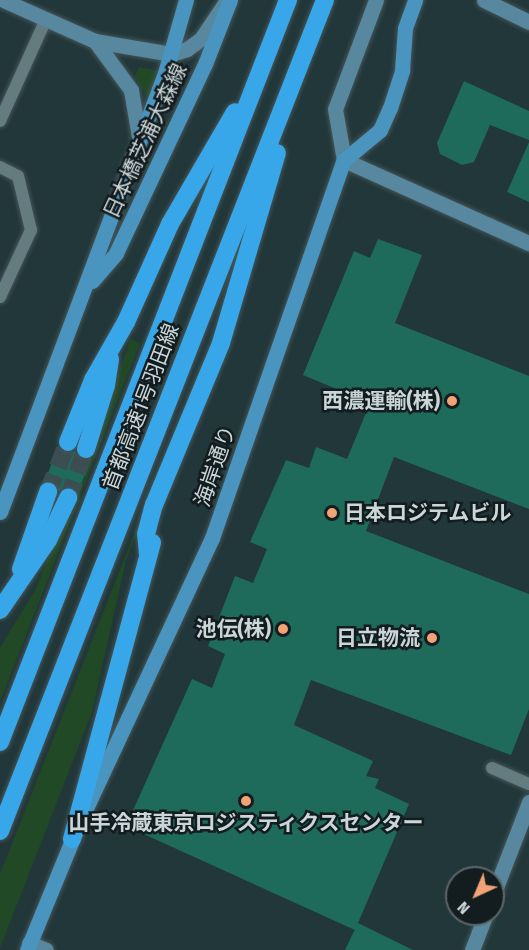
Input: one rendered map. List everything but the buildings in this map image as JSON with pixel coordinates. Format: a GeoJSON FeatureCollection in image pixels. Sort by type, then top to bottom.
{"type":"FeatureCollection","features":[{"type":"Feature","properties":{"kind":"highway","name":"首都高速1号羽田線"},"geometry":{"type":"LineString","coordinates":[[0,742],[189,262],[288,0]]}},
{"type":"Feature","properties":{"kind":"highway","name":"首都高速1号羽田線"},"geometry":{"type":"LineString","coordinates":[[0,831],[326,0]]}},
{"type":"Feature","properties":{"kind":"highway"},"geometry":{"type":"LineString","coordinates":[[68,442],[93,380],[111,351],[170,224],[262,66]]}},
{"type":"Feature","properties":{"kind":"highway"},"geometry":{"type":"LineString","coordinates":[[72,839],[148,555],[199,425],[205,386],[296,80]]}},
{"type":"Feature","properties":{"kind":"highway"},"geometry":{"type":"LineString","coordinates":[[86,449],[106,385],[111,351]]}},
{"type":"Feature","properties":{"kind":"highway"},"geometry":{"type":"LineString","coordinates":[[17,582],[48,492]]}},
{"type":"Feature","properties":{"kind":"highway"},"geometry":{"type":"LineString","coordinates":[[0,610],[17,582],[48,540],[68,498]]}},
{"type":"Feature","properties":{"kind":"main road"},"geometry":{"type":"LineString","coordinates":[[0,512],[171,54],[186,0]]}},
{"type":"Feature","properties":{"kind":"main road","name":"日本橋芝浦大森線"},"geometry":{"type":"LineString","coordinates":[[84,291],[116,253],[205,64],[228,0]]}},
{"type":"Feature","properties":{"kind":"main road"},"geometry":{"type":"LineString","coordinates":[[344,160],[380,130],[390,108],[402,70],[405,28],[415,0]]}},
{"type":"Feature","properties":{"kind":"main road","name":"海岸通り"},"geometry":{"type":"LineString","coordinates":[[28,946],[72,839],[212,538],[344,160]]}},
{"type":"Feature","properties":{"kind":"street"},"geometry":{"type":"LineString","coordinates":[[3,0],[29,5],[46,19],[95,41],[171,54],[187,49],[201,39],[228,0]]}},
{"type":"Feature","properties":{"kind":"street"},"geometry":{"type":"LineString","coordinates":[[376,0],[335,109],[344,160],[529,243]]}},
{"type":"Feature","properties":{"kind":"street"},"geometry":{"type":"LineString","coordinates":[[484,0],[529,22]]}},
{"type":"Feature","properties":{"kind":"street"},"geometry":{"type":"LineString","coordinates":[[95,41],[131,90],[139,137]]}},
{"type":"Feature","properties":{"kind":"street"},"geometry":{"type":"LineString","coordinates":[[504,866],[529,802]]}},
{"type":"Feature","properties":{"kind":"street"},"geometry":{"type":"LineString","coordinates":[[472,950],[481,926]]}},
{"type":"Feature","properties":{"kind":"street"},"geometry":{"type":"LineString","coordinates":[[28,946],[46,950]]}},
{"type":"Feature","properties":{"kind":"lane"},"geometry":{"type":"LineString","coordinates":[[0,121],[46,19]]}},
{"type":"Feature","properties":{"kind":"lane"},"geometry":{"type":"LineString","coordinates":[[0,167],[18,176],[30,230],[0,297]]}},
{"type":"Feature","properties":{"kind":"lane"},"geometry":{"type":"LineString","coordinates":[[492,768],[529,784]]}},
{"type":"Feature","properties":{"kind":"green space"},"geometry":{"type":"Polygon","coordinates":[[[139,67],[160,71],[148,100],[135,76],[139,67]]]}},
{"type":"Feature","properties":{"kind":"green space"},"geometry":{"type":"Polygon","coordinates":[[[131,339],[140,343],[0,702],[0,648],[36,589],[131,339]]]}},
{"type":"Feature","properties":{"kind":"green space"},"geometry":{"type":"Polygon","coordinates":[[[202,362],[205,366],[126,560],[92,712],[0,948],[0,874],[202,362]]]}},
{"type":"Feature","properties":{"kind":"tunnel"},"geometry":{"type":"LineString","coordinates":[[48,492],[68,442]]}},
{"type":"Feature","properties":{"kind":"tunnel"},"geometry":{"type":"LineString","coordinates":[[68,498],[86,449]]}},
{"type":"Feature","properties":{"kind":"place","name":"西濃運輸(株)"},"geometry":{"type":"Point","coordinates":[452,401]}},
{"type":"Feature","properties":{"kind":"place","name":"日本ロジテムビル"},"geometry":{"type":"Point","coordinates":[332,513]}},
{"type":"Feature","properties":{"kind":"place","name":"池伝(株)"},"geometry":{"type":"Point","coordinates":[283,629]}},
{"type":"Feature","properties":{"kind":"place","name":"日立物流"},"geometry":{"type":"Point","coordinates":[432,638]}},
{"type":"Feature","properties":{"kind":"place","name":"山手冷蔵東京ロジスティクスセンター"},"geometry":{"type":"Point","coordinates":[246,801]}}]}
